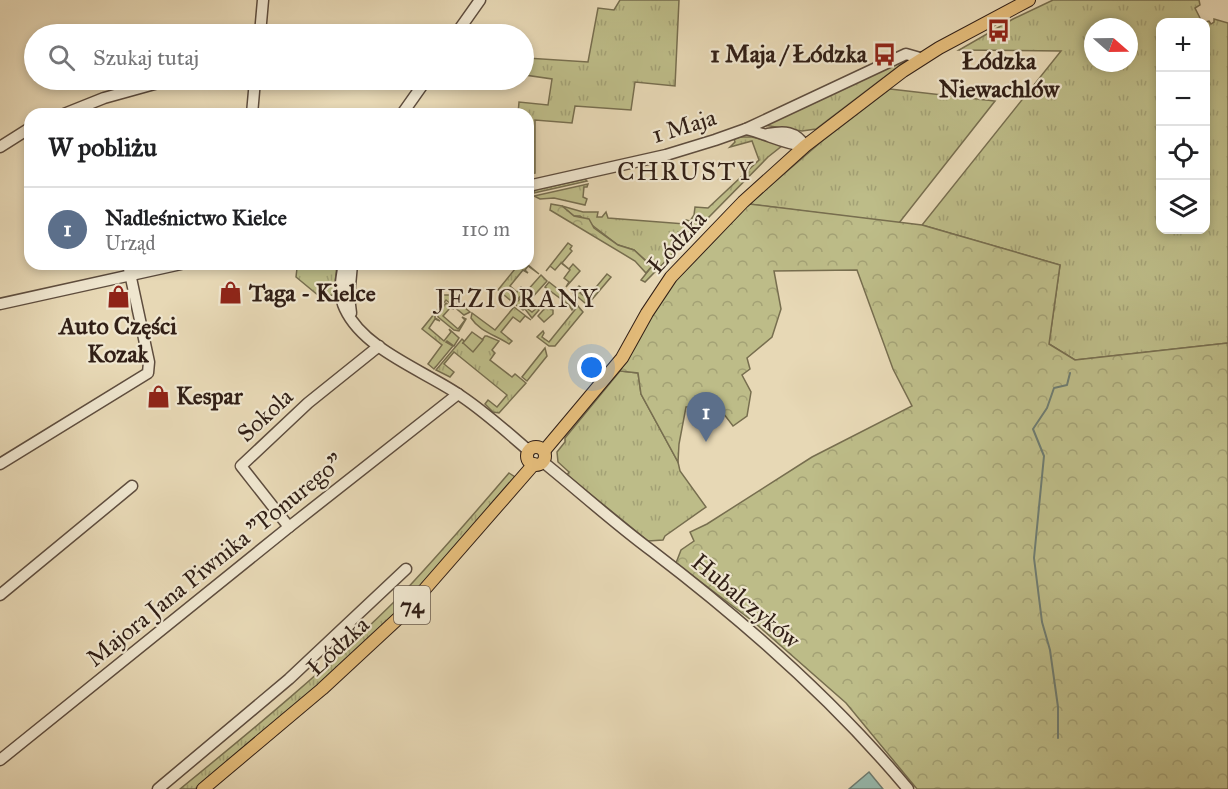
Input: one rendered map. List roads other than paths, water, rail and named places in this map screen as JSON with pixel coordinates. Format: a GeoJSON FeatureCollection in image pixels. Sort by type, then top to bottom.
{"type":"FeatureCollection","features":[{"type":"Feature","properties":{"kind":"main road","name":"Łódzka"},"geometry":{"type":"LineString","coordinates":[[203,789],[322,689],[404,614],[540,459],[622,358],[670,277],[726,218],[805,146],[921,58],[1029,0]]}},
{"type":"Feature","properties":{"kind":"main road"},"geometry":{"type":"LineString","coordinates":[[529,451],[528,459],[540,459]]}},
{"type":"Feature","properties":{"kind":"street"},"geometry":{"type":"LineString","coordinates":[[261,24],[263,0]]}},
{"type":"Feature","properties":{"kind":"street"},"geometry":{"type":"LineString","coordinates":[[463,24],[480,0]]}},
{"type":"Feature","properties":{"kind":"street","name":"1 Maja"},"geometry":{"type":"LineString","coordinates":[[534,185],[663,156],[746,129],[906,54],[921,58]]}},
{"type":"Feature","properties":{"kind":"street"},"geometry":{"type":"LineString","coordinates":[[92,108],[132,90]]}},
{"type":"Feature","properties":{"kind":"street"},"geometry":{"type":"LineString","coordinates":[[253,108],[254,90]]}},
{"type":"Feature","properties":{"kind":"street"},"geometry":{"type":"LineString","coordinates":[[406,108],[419,90]]}},
{"type":"Feature","properties":{"kind":"street","name":"1 Maja"},"geometry":{"type":"LineString","coordinates":[[746,129],[768,134],[781,132],[794,134],[805,146]]}},
{"type":"Feature","properties":{"kind":"street"},"geometry":{"type":"LineString","coordinates":[[0,147],[24,132]]}},
{"type":"Feature","properties":{"kind":"street"},"geometry":{"type":"LineString","coordinates":[[0,464],[148,373],[149,362],[129,270]]}},
{"type":"Feature","properties":{"kind":"street"},"geometry":{"type":"LineString","coordinates":[[0,304],[156,270]]}},
{"type":"Feature","properties":{"kind":"street"},"geometry":{"type":"LineString","coordinates":[[343,270],[341,298],[353,322],[366,337],[458,394],[529,451]]}},
{"type":"Feature","properties":{"kind":"street"},"geometry":{"type":"LineString","coordinates":[[351,270],[349,297],[353,322]]}},
{"type":"Feature","properties":{"kind":"street","name":"Sokola"},"geometry":{"type":"LineString","coordinates":[[289,527],[241,466],[308,403],[379,346]]}},
{"type":"Feature","properties":{"kind":"street","name":"Majora Jana Piwnika \"Ponurego\""},"geometry":{"type":"LineString","coordinates":[[0,760],[458,394]]}},
{"type":"Feature","properties":{"kind":"street","name":"Hubalczyków"},"geometry":{"type":"LineString","coordinates":[[540,459],[762,640],[830,704],[873,748],[908,789]]}},
{"type":"Feature","properties":{"kind":"street"},"geometry":{"type":"LineString","coordinates":[[0,595],[132,486]]}},
{"type":"Feature","properties":{"kind":"street"},"geometry":{"type":"LineString","coordinates":[[158,789],[289,679],[405,569]]}},
{"type":"Feature","properties":{"kind":"water"},"geometry":{"type":"Polygon","coordinates":[[[869,772],[883,789],[849,789],[869,772]]]}},
{"type":"Feature","properties":{"kind":"waterway"},"geometry":{"type":"LineString","coordinates":[[1058,738],[1058,707],[1050,650],[1042,622],[1034,558],[1044,456],[1033,429],[1047,408],[1054,388],[1067,385],[1070,373]]}},
{"type":"Feature","properties":{"kind":"place","name":"Łódzka Niewachlów"},"geometry":{"type":"Point","coordinates":[999,31]}},
{"type":"Feature","properties":{"kind":"place","name":"1 Maja / Łódzka"},"geometry":{"type":"Point","coordinates":[885,54]}},
{"type":"Feature","properties":{"kind":"place","name":"Taga - Kielce"},"geometry":{"type":"Point","coordinates":[231,293]}},
{"type":"Feature","properties":{"kind":"place","name":"Auto Części Kozak"},"geometry":{"type":"Point","coordinates":[118,296]}},
{"type":"Feature","properties":{"kind":"place","name":"Kespar"},"geometry":{"type":"Point","coordinates":[158,396]}},
{"type":"Feature","properties":{"kind":"place","name":"Nadleśnictwo Kielce"},"geometry":{"type":"Point","coordinates":[706,442]}},
{"type":"Feature","properties":{"kind":"district","name":"CHRUSTY"},"geometry":{"type":"Point","coordinates":[686,171]}},
{"type":"Feature","properties":{"kind":"district","name":"JEZIORANY"},"geometry":{"type":"Point","coordinates":[517,298]}}]}
